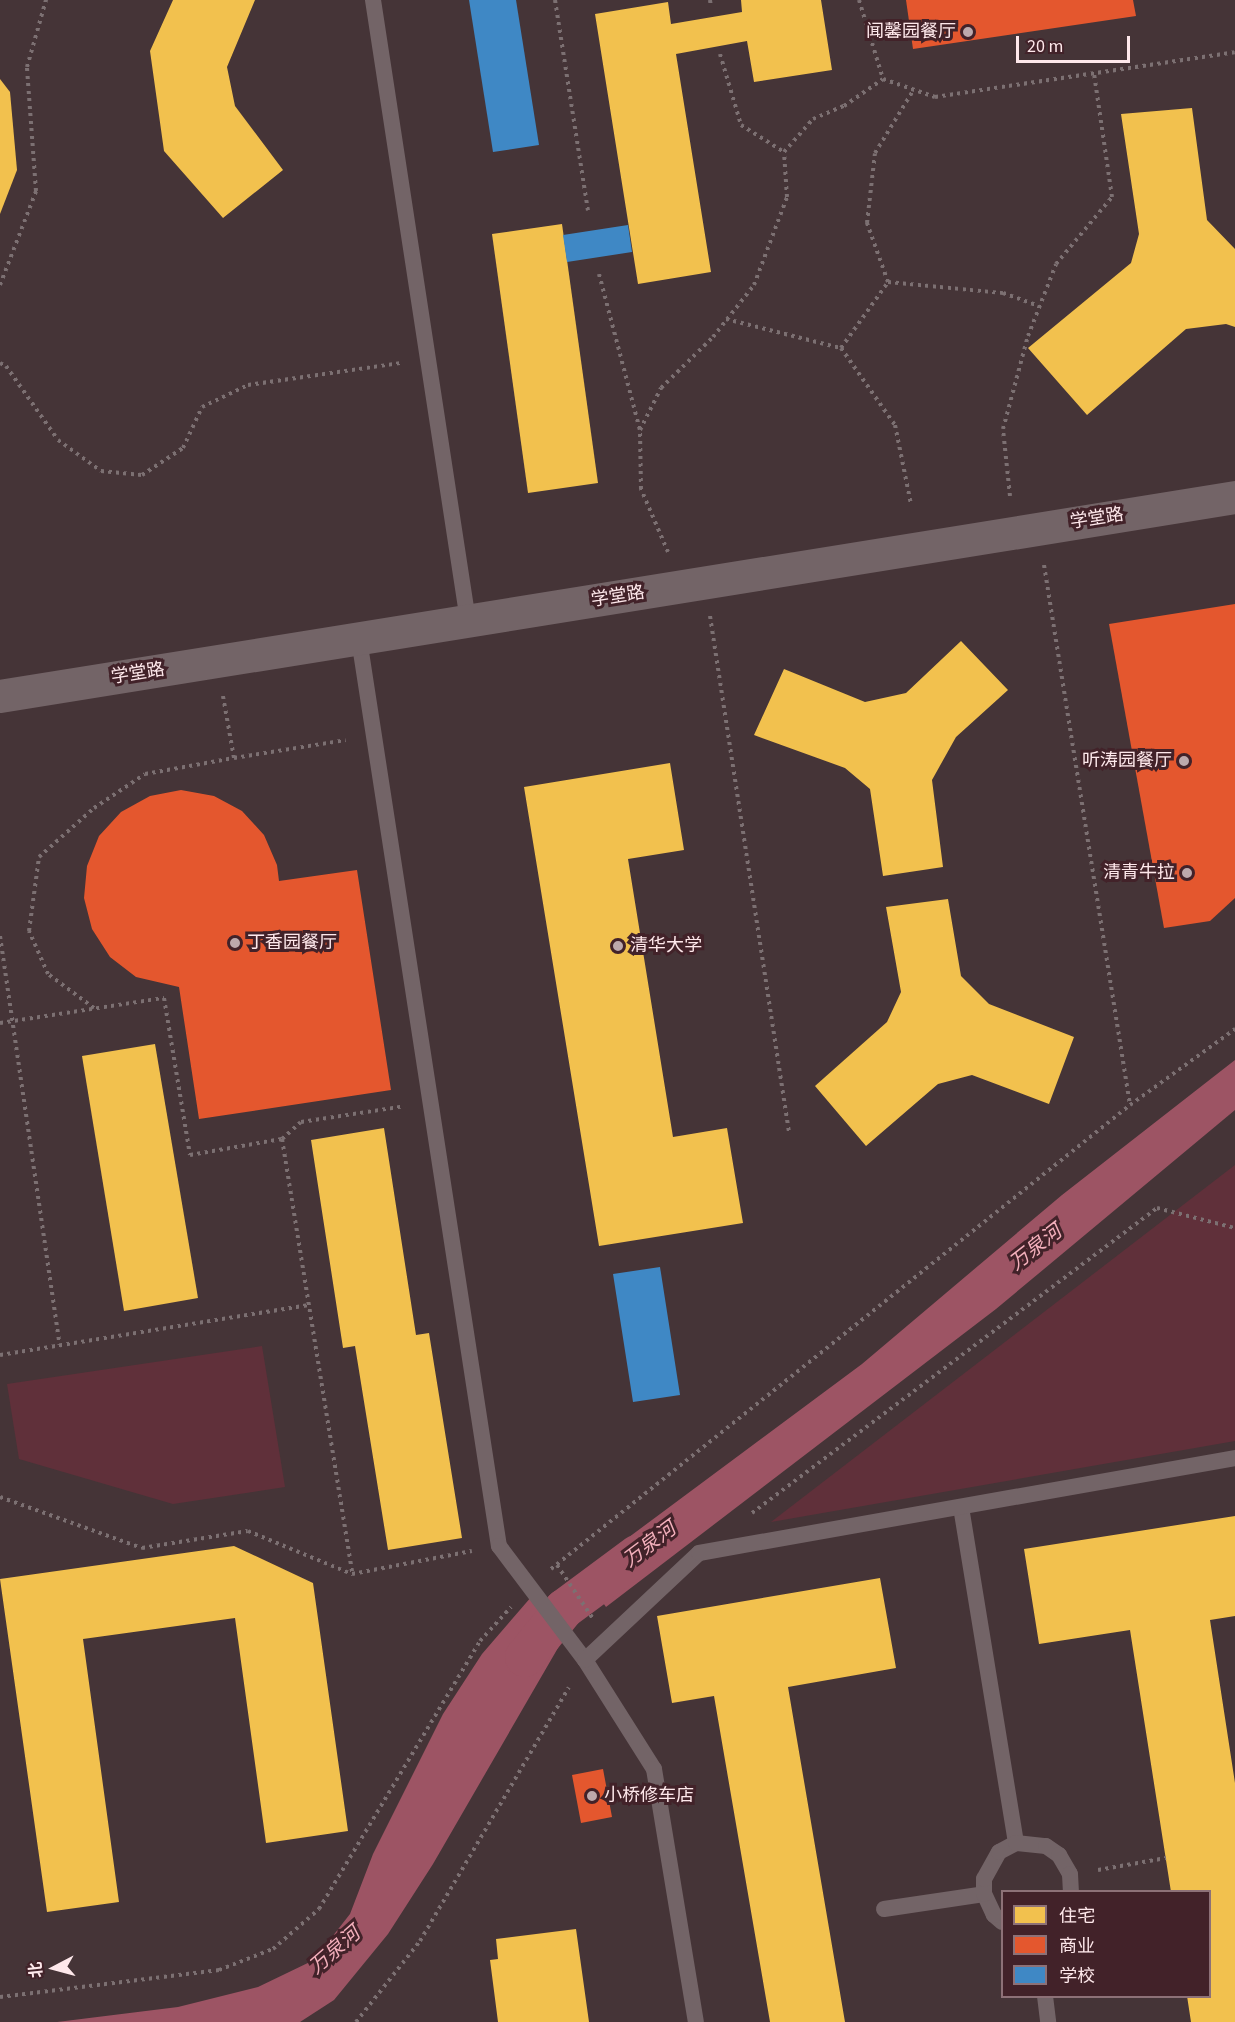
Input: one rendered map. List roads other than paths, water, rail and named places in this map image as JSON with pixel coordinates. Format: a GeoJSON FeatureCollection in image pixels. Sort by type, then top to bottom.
{"type":"FeatureCollection","features":[{"type":"Feature","properties":{"kind":"street","name":"学堂路"},"geometry":{"type":"LineString","coordinates":[[0,696],[1235,497]]}},
{"type":"Feature","properties":{"kind":"lane"},"geometry":{"type":"LineString","coordinates":[[373,0],[468,621]]}},
{"type":"Feature","properties":{"kind":"lane"},"geometry":{"type":"LineString","coordinates":[[359,639],[499,1546],[585,1660],[654,1769],[696,2022]]}},
{"type":"Feature","properties":{"kind":"lane"},"geometry":{"type":"LineString","coordinates":[[585,1660],[699,1553],[1235,1458]]}},
{"type":"Feature","properties":{"kind":"lane"},"geometry":{"type":"LineString","coordinates":[[961,1507],[1016,1843]]}},
{"type":"Feature","properties":{"kind":"lane"},"geometry":{"type":"LineString","coordinates":[[1001,1921],[994,1914],[984,1894],[989,1864],[999,1852],[1016,1843],[1046,1846],[1059,1855],[1070,1874],[1071,1890]]}},
{"type":"Feature","properties":{"kind":"lane"},"geometry":{"type":"LineString","coordinates":[[884,1909],[984,1894]]}},
{"type":"Feature","properties":{"kind":"lane"},"geometry":{"type":"LineString","coordinates":[[1045,1998],[1048,2022]]}},
{"type":"Feature","properties":{"kind":"water"},"geometry":{"type":"Polygon","coordinates":[[[1235,1060],[1235,1110],[996,1309],[606,1607],[584,1576],[586,1569],[862,1364],[1062,1195],[1235,1060]]]}},
{"type":"Feature","properties":{"kind":"water"},"geometry":{"type":"Polygon","coordinates":[[[532,1596],[562,1641],[433,1864],[388,1934],[334,2000],[300,2022],[57,2022],[178,2007],[258,1987],[314,1960],[350,1914],[373,1854],[443,1714],[482,1654],[532,1596]]]}},
{"type":"Feature","properties":{"kind":"waterway","name":"万泉河"},"geometry":{"type":"LineString","coordinates":[[525,1657],[564,1609],[637,1555]]}},
{"type":"Feature","properties":{"kind":"place","name":"闻馨园餐厅"},"geometry":{"type":"Point","coordinates":[968,32]}},
{"type":"Feature","properties":{"kind":"place","name":"听涛园餐厅"},"geometry":{"type":"Point","coordinates":[1184,761]}},
{"type":"Feature","properties":{"kind":"place","name":"清青牛拉"},"geometry":{"type":"Point","coordinates":[1187,873]}},
{"type":"Feature","properties":{"kind":"place","name":"丁香园餐厅"},"geometry":{"type":"Point","coordinates":[235,943]}},
{"type":"Feature","properties":{"kind":"place","name":"清华大学"},"geometry":{"type":"Point","coordinates":[618,946]}},
{"type":"Feature","properties":{"kind":"place","name":"小桥修车店"},"geometry":{"type":"Point","coordinates":[592,1796]}}]}
